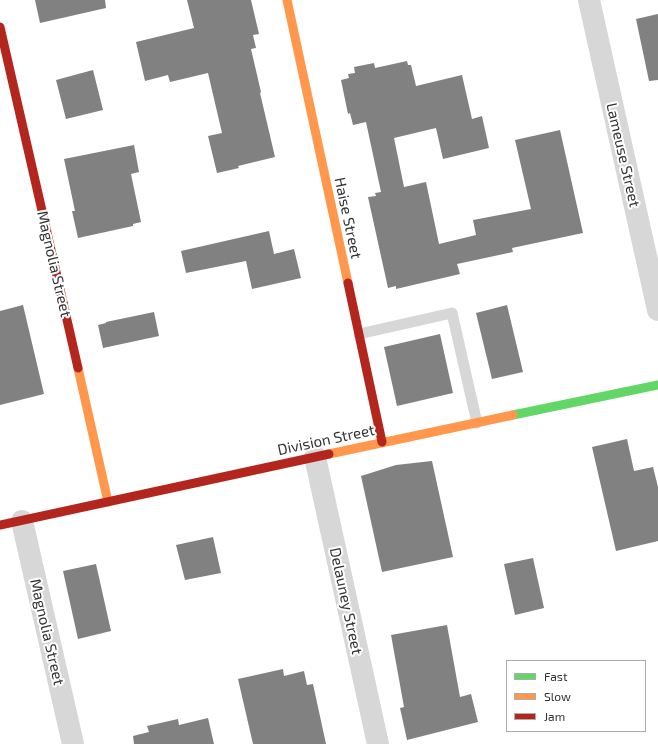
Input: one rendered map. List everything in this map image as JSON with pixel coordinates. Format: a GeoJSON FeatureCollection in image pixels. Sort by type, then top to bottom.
{"type":"FeatureCollection","features":[{"type":"Feature","properties":{"kind":"street","name":"Haise Street"},"geometry":{"type":"LineString","coordinates":[[286,0],[382,442]]}},
{"type":"Feature","properties":{"kind":"street","name":"Lameuse Street"},"geometry":{"type":"LineString","coordinates":[[589,0],[658,310]]}},
{"type":"Feature","properties":{"kind":"street","name":"Magnolia Street"},"geometry":{"type":"LineString","coordinates":[[0,27],[108,502]]}},
{"type":"Feature","properties":{"kind":"street","name":"Division Street"},"geometry":{"type":"LineString","coordinates":[[0,525],[382,442],[658,385]]}},
{"type":"Feature","properties":{"kind":"street","name":"Delauney Street"},"geometry":{"type":"LineString","coordinates":[[314,457],[378,744]]}},
{"type":"Feature","properties":{"kind":"street","name":"Magnolia Street"},"geometry":{"type":"LineString","coordinates":[[22,521],[73,744]]}},
{"type":"Feature","properties":{"kind":"lane"},"geometry":{"type":"LineString","coordinates":[[359,334],[452,313],[477,423]]}},
{"type":"Feature","properties":{"kind":"building"},"geometry":{"type":"Polygon","coordinates":[[[35,0],[105,0],[106,8],[40,23],[35,0]]]}},
{"type":"Feature","properties":{"kind":"building"},"geometry":{"type":"Polygon","coordinates":[[[187,0],[251,0],[259,34],[253,35],[256,48],[251,49],[275,157],[217,173],[208,136],[222,133],[208,73],[170,82],[168,75],[145,81],[136,42],[194,28],[187,0]]]}},
{"type":"Feature","properties":{"kind":"building"},"geometry":{"type":"Polygon","coordinates":[[[658,14],[658,80],[649,81],[636,19],[658,14]]]}},
{"type":"Feature","properties":{"kind":"building"},"geometry":{"type":"Polygon","coordinates":[[[407,61],[408,65],[411,65],[416,86],[462,75],[472,119],[482,116],[489,148],[443,159],[436,128],[394,138],[404,187],[426,182],[439,244],[476,235],[473,220],[531,209],[515,140],[560,130],[583,233],[512,248],[513,252],[457,264],[460,274],[396,289],[396,286],[388,288],[368,197],[376,196],[375,193],[381,192],[366,122],[353,125],[350,113],[348,114],[341,80],[349,78],[348,74],[355,73],[354,67],[374,63],[375,68],[407,61]]]}},
{"type":"Feature","properties":{"kind":"building"},"geometry":{"type":"Polygon","coordinates":[[[93,70],[103,110],[66,119],[56,80],[93,70]]]}},
{"type":"Feature","properties":{"kind":"building"},"geometry":{"type":"Polygon","coordinates":[[[134,145],[139,172],[131,174],[141,222],[133,224],[133,226],[78,238],[72,211],[75,211],[64,159],[134,145]]]}},
{"type":"Feature","properties":{"kind":"building"},"geometry":{"type":"Polygon","coordinates":[[[269,231],[274,254],[294,249],[301,278],[252,289],[246,261],[186,273],[181,251],[269,231]]]}},
{"type":"Feature","properties":{"kind":"building"},"geometry":{"type":"Polygon","coordinates":[[[23,305],[44,394],[0,405],[0,311],[23,305]]]}},
{"type":"Feature","properties":{"kind":"building"},"geometry":{"type":"Polygon","coordinates":[[[507,305],[523,372],[492,379],[476,313],[507,305]]]}},
{"type":"Feature","properties":{"kind":"building"},"geometry":{"type":"Polygon","coordinates":[[[154,312],[159,336],[103,348],[98,325],[154,312]]]}},
{"type":"Feature","properties":{"kind":"building"},"geometry":{"type":"Polygon","coordinates":[[[440,334],[453,393],[397,406],[384,347],[440,334]]]}},
{"type":"Feature","properties":{"kind":"building"},"geometry":{"type":"Polygon","coordinates":[[[627,439],[634,471],[653,467],[658,487],[658,541],[616,551],[592,447],[627,439]]]}},
{"type":"Feature","properties":{"kind":"building"},"geometry":{"type":"Polygon","coordinates":[[[432,461],[453,557],[382,572],[361,476],[396,465],[432,461]]]}},
{"type":"Feature","properties":{"kind":"building"},"geometry":{"type":"Polygon","coordinates":[[[213,537],[221,573],[185,580],[176,545],[213,537]]]}},
{"type":"Feature","properties":{"kind":"building"},"geometry":{"type":"Polygon","coordinates":[[[533,558],[544,608],[515,615],[504,564],[533,558]]]}},
{"type":"Feature","properties":{"kind":"building"},"geometry":{"type":"Polygon","coordinates":[[[96,564],[111,631],[78,639],[63,571],[96,564]]]}},
{"type":"Feature","properties":{"kind":"building"},"geometry":{"type":"Polygon","coordinates":[[[447,625],[460,697],[471,694],[478,722],[407,740],[400,708],[404,707],[391,635],[447,625]]]}},
{"type":"Feature","properties":{"kind":"building"},"geometry":{"type":"Polygon","coordinates":[[[283,669],[284,676],[304,671],[307,685],[313,684],[326,744],[253,744],[238,679],[283,669]]]}},
{"type":"Feature","properties":{"kind":"building"},"geometry":{"type":"Polygon","coordinates":[[[208,718],[214,744],[134,744],[133,736],[149,732],[147,726],[178,719],[179,725],[208,718]]]}},
{"type":"Feature","properties":{"kind":"traffic: fast"},"geometry":{"type":"LineString","coordinates":[[513,415],[658,385]]}},
{"type":"Feature","properties":{"kind":"traffic: slow"},"geometry":{"type":"LineString","coordinates":[[287,0],[348,283]]}},
{"type":"Feature","properties":{"kind":"traffic: slow"},"geometry":{"type":"LineString","coordinates":[[78,368],[108,502]]}},
{"type":"Feature","properties":{"kind":"traffic: slow"},"geometry":{"type":"LineString","coordinates":[[329,454],[513,415]]}},
{"type":"Feature","properties":{"kind":"traffic: jam"},"geometry":{"type":"LineString","coordinates":[[0,27],[78,368]]}},
{"type":"Feature","properties":{"kind":"traffic: jam"},"geometry":{"type":"LineString","coordinates":[[348,283],[382,442]]}},
{"type":"Feature","properties":{"kind":"traffic: jam"},"geometry":{"type":"LineString","coordinates":[[0,525],[329,454]]}}]}
